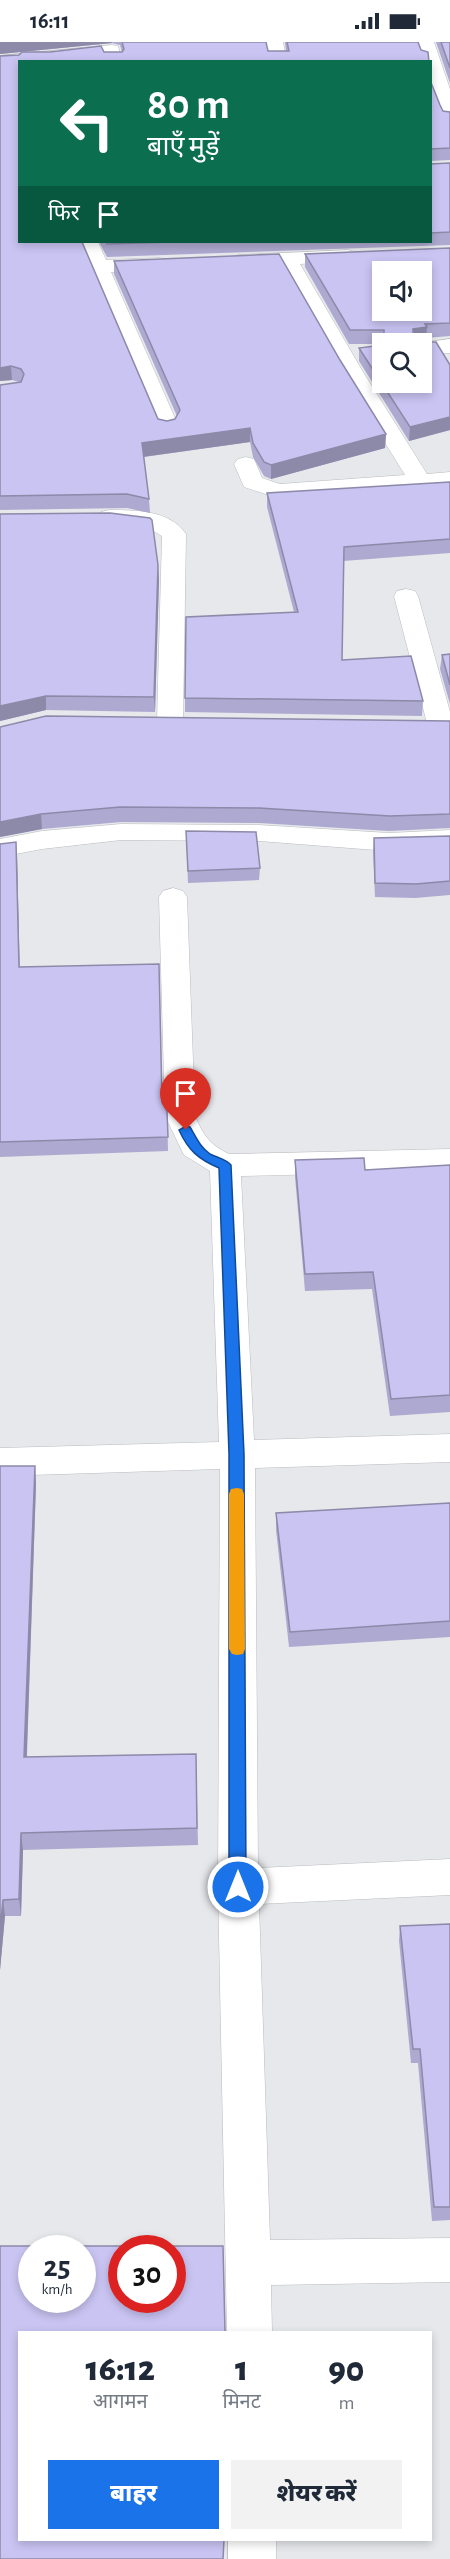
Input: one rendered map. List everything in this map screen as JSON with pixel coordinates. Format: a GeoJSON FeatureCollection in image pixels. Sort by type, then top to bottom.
{"type":"FeatureCollection","features":[{"type":"Feature","properties":{"kind":"street"},"geometry":{"type":"LineString","coordinates":[[274,42],[278,60]]}},
{"type":"Feature","properties":{"kind":"street"},"geometry":{"type":"LineString","coordinates":[[425,42],[431,60]]}},
{"type":"Feature","properties":{"kind":"street"},"geometry":{"type":"LineString","coordinates":[[0,61],[112,50],[113,60]]}},
{"type":"Feature","properties":{"kind":"street"},"geometry":{"type":"LineString","coordinates":[[432,63],[450,117]]}},
{"type":"Feature","properties":{"kind":"street"},"geometry":{"type":"LineString","coordinates":[[88,243],[166,425]]}},
{"type":"Feature","properties":{"kind":"street"},"geometry":{"type":"LineString","coordinates":[[216,262],[366,256]]}},
{"type":"Feature","properties":{"kind":"street"},"geometry":{"type":"LineString","coordinates":[[287,259],[352,353],[420,481]]}},
{"type":"Feature","properties":{"kind":"street"},"geometry":{"type":"LineString","coordinates":[[98,266],[181,263]]}},
{"type":"Feature","properties":{"kind":"street"},"geometry":{"type":"LineString","coordinates":[[432,347],[450,346]]}},
{"type":"Feature","properties":{"kind":"street"},"geometry":{"type":"LineString","coordinates":[[246,464],[252,482],[278,491],[450,479]]}},
{"type":"Feature","properties":{"kind":"street"},"geometry":{"type":"LineString","coordinates":[[88,517],[128,517],[151,521],[165,525],[174,534],[169,721]]}},
{"type":"Feature","properties":{"kind":"street"},"geometry":{"type":"LineString","coordinates":[[406,596],[436,726]]}},
{"type":"Feature","properties":{"kind":"street"},"geometry":{"type":"LineString","coordinates":[[0,848],[42,840],[121,832],[259,833],[389,842],[450,839]]}},
{"type":"Feature","properties":{"kind":"street"},"geometry":{"type":"LineString","coordinates":[[173,897],[180,1116],[192,1144],[205,1157],[225,1165],[450,1160]]}},
{"type":"Feature","properties":{"kind":"street"},"geometry":{"type":"LineString","coordinates":[[225,1165],[237,1454],[238,1887],[250,2331]]}},
{"type":"Feature","properties":{"kind":"street"},"geometry":{"type":"LineString","coordinates":[[0,1461],[450,1448]]}},
{"type":"Feature","properties":{"kind":"street"},"geometry":{"type":"LineString","coordinates":[[238,1887],[450,1877]]}},
{"type":"Feature","properties":{"kind":"street"},"geometry":{"type":"LineString","coordinates":[[249,2263],[450,2260]]}},
{"type":"Feature","properties":{"kind":"street"},"geometry":{"type":"LineString","coordinates":[[252,2541],[252,2559]]}},
{"type":"Feature","properties":{"kind":"building"},"geometry":{"type":"Polygon","coordinates":[[[122,42],[266,42],[268,51],[289,51],[287,42],[418,42],[421,50],[428,52],[429,60],[18,60],[18,243],[82,243],[158,419],[167,421],[175,419],[180,410],[114,261],[279,254],[386,434],[271,465],[264,462],[253,443],[250,428],[142,443],[149,499],[127,494],[0,496],[0,385],[21,382],[24,374],[21,369],[11,366],[0,368],[0,56],[19,55],[22,52],[50,52],[101,46],[104,52],[122,52],[124,49],[122,42]]]}},
{"type":"Feature","properties":{"kind":"building"},"geometry":{"type":"Polygon","coordinates":[[[441,42],[450,42],[450,68],[441,42]]]}},
{"type":"Feature","properties":{"kind":"building"},"geometry":{"type":"Polygon","coordinates":[[[432,85],[443,111],[450,112],[450,148],[432,149],[432,85]]]}},
{"type":"Feature","properties":{"kind":"building"},"geometry":{"type":"Polygon","coordinates":[[[450,163],[450,232],[432,233],[432,164],[450,163]]]}},
{"type":"Feature","properties":{"kind":"building"},"geometry":{"type":"Polygon","coordinates":[[[450,248],[450,323],[425,324],[427,327],[413,329],[413,332],[421,333],[350,330],[305,254],[450,248]]]}},
{"type":"Feature","properties":{"kind":"building"},"geometry":{"type":"Polygon","coordinates":[[[432,342],[436,342],[450,365],[450,417],[410,427],[388,393],[432,393],[432,342]]]}},
{"type":"Feature","properties":{"kind":"building"},"geometry":{"type":"Polygon","coordinates":[[[372,346],[372,368],[359,348],[372,346]]]}},
{"type":"Feature","properties":{"kind":"building"},"geometry":{"type":"Polygon","coordinates":[[[450,482],[450,539],[344,547],[342,660],[411,656],[423,701],[185,698],[186,617],[298,612],[267,493],[450,482]]]}},
{"type":"Feature","properties":{"kind":"building"},"geometry":{"type":"Polygon","coordinates":[[[110,513],[152,520],[158,565],[154,697],[46,696],[0,706],[0,514],[110,513]]]}},
{"type":"Feature","properties":{"kind":"building"},"geometry":{"type":"Polygon","coordinates":[[[450,654],[450,685],[442,655],[450,654]]]}},
{"type":"Feature","properties":{"kind":"building"},"geometry":{"type":"Polygon","coordinates":[[[46,716],[450,721],[450,814],[390,816],[259,808],[120,807],[41,814],[0,822],[0,727],[46,716]]]}},
{"type":"Feature","properties":{"kind":"building"},"geometry":{"type":"Polygon","coordinates":[[[186,831],[256,832],[260,868],[188,871],[186,831]]]}},
{"type":"Feature","properties":{"kind":"building"},"geometry":{"type":"Polygon","coordinates":[[[450,836],[450,881],[416,884],[375,883],[374,838],[450,836]]]}},
{"type":"Feature","properties":{"kind":"building"},"geometry":{"type":"Polygon","coordinates":[[[16,842],[19,967],[159,964],[162,1102],[167,1111],[168,1137],[0,1142],[0,844],[16,842]]]}},
{"type":"Feature","properties":{"kind":"building"},"geometry":{"type":"Polygon","coordinates":[[[364,1158],[365,1170],[450,1165],[450,1395],[391,1399],[373,1272],[305,1274],[295,1160],[364,1158]]]}},
{"type":"Feature","properties":{"kind":"building"},"geometry":{"type":"Polygon","coordinates":[[[0,1466],[35,1466],[24,1757],[196,1754],[197,1828],[21,1833],[19,1899],[3,1900],[0,1930],[0,1466]]]}},
{"type":"Feature","properties":{"kind":"building"},"geometry":{"type":"Polygon","coordinates":[[[450,1503],[450,1621],[290,1632],[276,1513],[450,1503]]]}},
{"type":"Feature","properties":{"kind":"building"},"geometry":{"type":"Polygon","coordinates":[[[450,1924],[450,2207],[434,2207],[420,2049],[413,2049],[400,1926],[450,1924]]]}},
{"type":"Feature","properties":{"kind":"building"},"geometry":{"type":"Polygon","coordinates":[[[0,2246],[18,2246],[18,2313],[96,2313],[96,2246],[108,2246],[108,2313],[186,2313],[186,2246],[223,2246],[225,2331],[18,2331],[18,2541],[224,2541],[223,2559],[0,2559],[0,2246]]]}},
{"type":"Feature","properties":{"kind":"slow traffic"},"geometry":{"type":"LineString","coordinates":[[237,1494],[237,1649]]}},
{"type":"Feature","properties":{"kind":"route"},"geometry":{"type":"LineString","coordinates":[[186,1130],[192,1144],[205,1157],[225,1165],[237,1454],[238,1887]]}}]}
